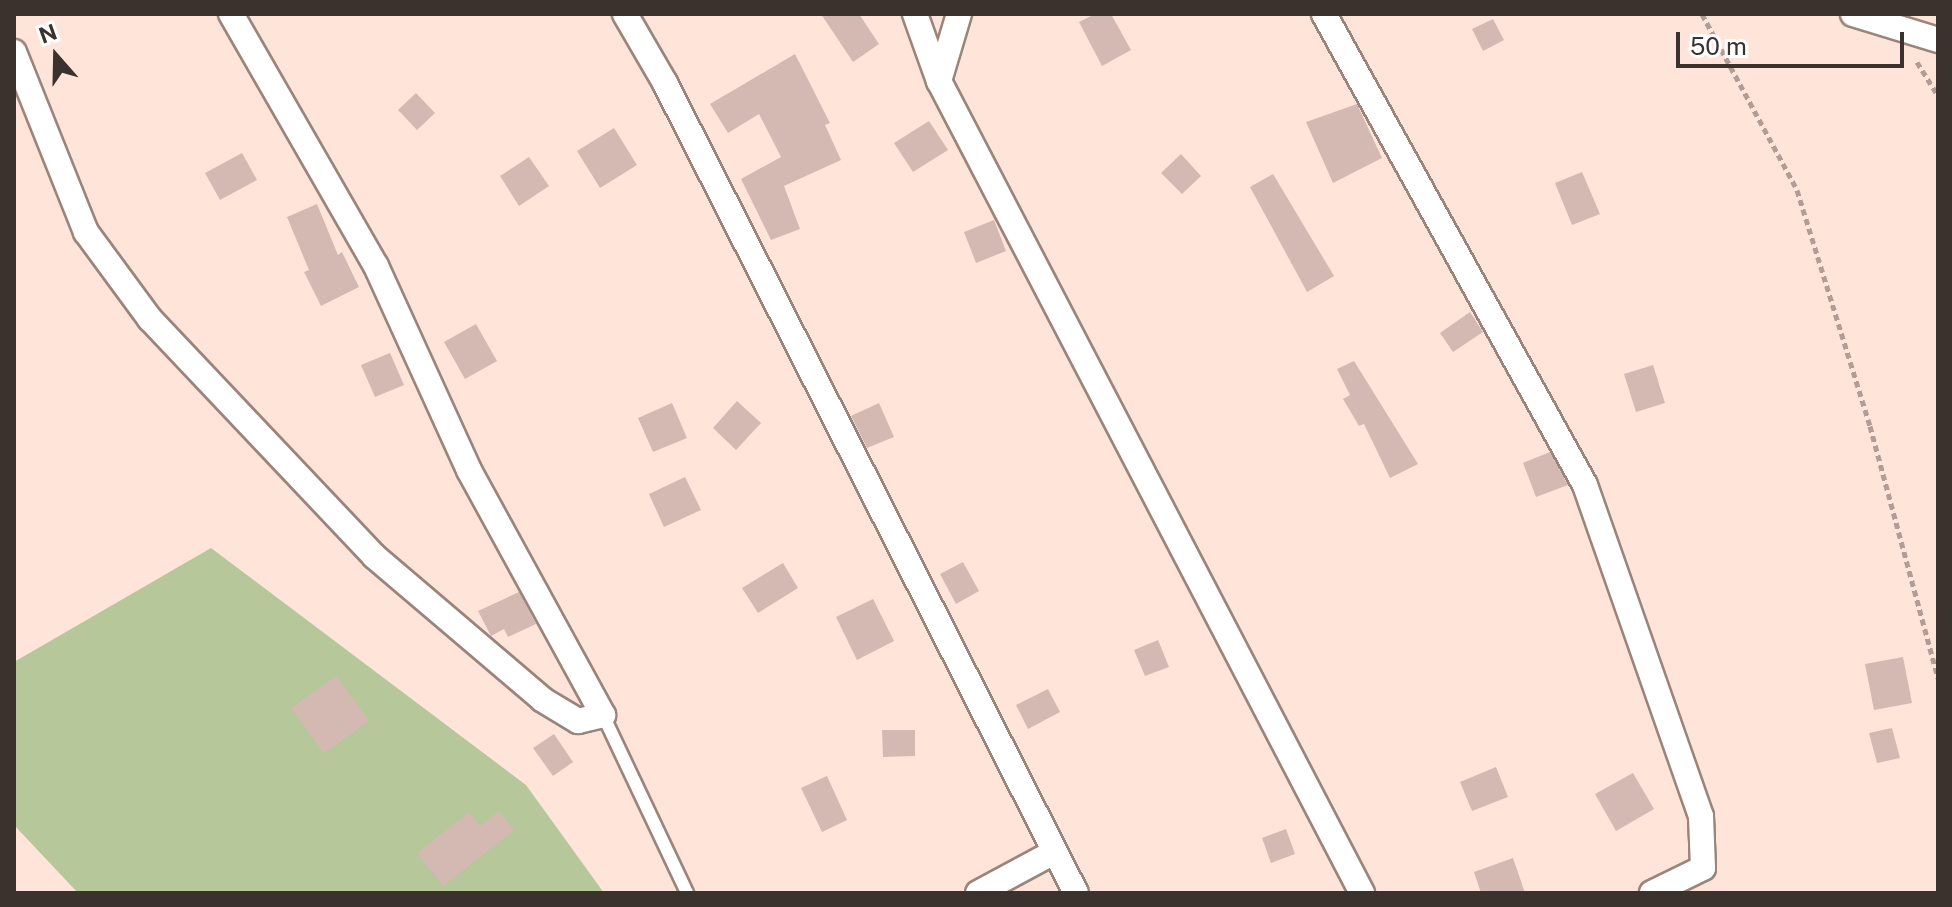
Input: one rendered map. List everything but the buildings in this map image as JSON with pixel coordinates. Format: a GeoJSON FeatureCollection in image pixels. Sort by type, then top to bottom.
{"type":"FeatureCollection","features":[{"type":"Feature","properties":{"kind":"street"},"geometry":{"type":"LineString","coordinates":[[14,52],[86,232],[150,319],[374,556],[543,700],[578,721],[603,715],[469,470],[376,266],[231,14]]}},
{"type":"Feature","properties":{"kind":"street"},"geometry":{"type":"LineString","coordinates":[[625,14],[665,83],[1076,893]]}},
{"type":"Feature","properties":{"kind":"street"},"geometry":{"type":"LineString","coordinates":[[915,14],[939,81],[1362,893]]}},
{"type":"Feature","properties":{"kind":"street"},"geometry":{"type":"LineString","coordinates":[[939,81],[959,14]]}},
{"type":"Feature","properties":{"kind":"street"},"geometry":{"type":"LineString","coordinates":[[1324,14],[1585,485],[1701,816],[1703,868],[1652,893]]}},
{"type":"Feature","properties":{"kind":"street"},"geometry":{"type":"LineString","coordinates":[[1853,14],[1938,40]]}},
{"type":"Feature","properties":{"kind":"street"},"geometry":{"type":"LineString","coordinates":[[978,893],[1054,852]]}},
{"type":"Feature","properties":{"kind":"lane"},"geometry":{"type":"LineString","coordinates":[[603,715],[687,893]]}},
{"type":"Feature","properties":{"kind":"path"},"geometry":{"type":"LineString","coordinates":[[1702,14],[1797,190],[1870,426],[1938,678]]}},
{"type":"Feature","properties":{"kind":"green space"},"geometry":{"type":"Polygon","coordinates":[[[211,548],[526,785],[604,893],[78,893],[14,825],[14,662],[211,548]]]}}]}
